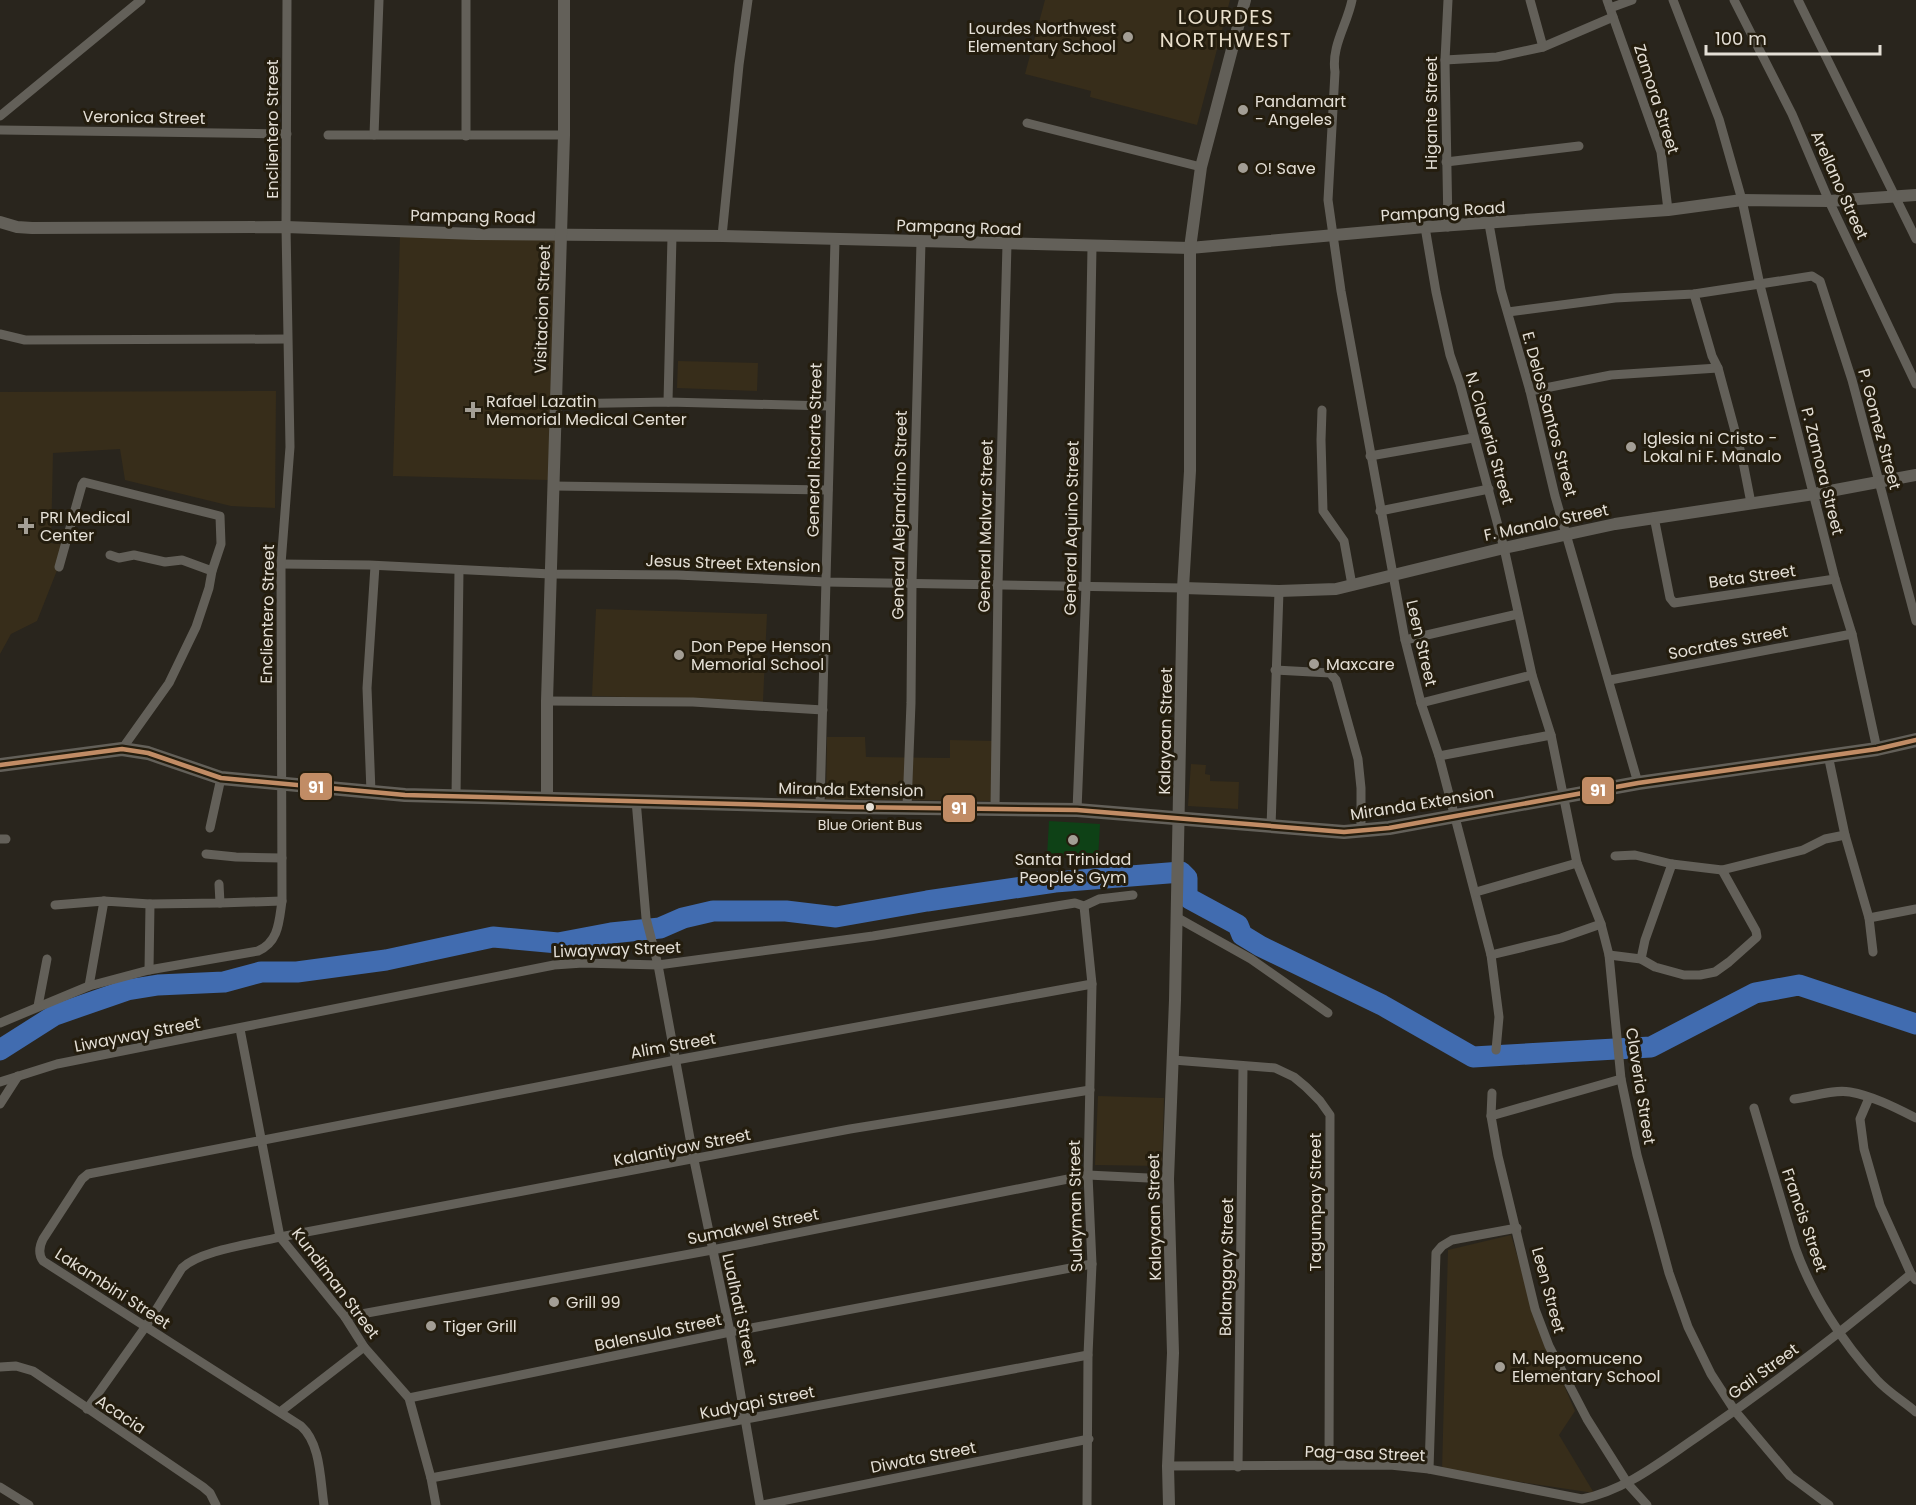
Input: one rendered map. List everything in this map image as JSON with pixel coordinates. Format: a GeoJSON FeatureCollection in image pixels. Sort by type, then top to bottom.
{"type":"FeatureCollection","features":[{"type":"Feature","properties":{"kind":"main road","name":"Miranda Extension"},"geometry":{"type":"LineString","coordinates":[[0,765],[122,749],[148,753],[221,778],[405,795],[1077,810],[1344,832],[1916,740]]}},
{"type":"Feature","properties":{"kind":"street"},"geometry":{"type":"LineString","coordinates":[[0,116],[141,0]]}},
{"type":"Feature","properties":{"kind":"street","name":"Enclientero Street"},"geometry":{"type":"LineString","coordinates":[[0,1023],[89,986],[149,970],[258,951],[274,938],[282,901],[282,564],[290,447],[286,227],[286,0]]}},
{"type":"Feature","properties":{"kind":"street"},"geometry":{"type":"LineString","coordinates":[[374,135],[379,0]]}},
{"type":"Feature","properties":{"kind":"street"},"geometry":{"type":"LineString","coordinates":[[466,0],[466,136]]}},
{"type":"Feature","properties":{"kind":"street","name":"Visitacion Street"},"geometry":{"type":"LineString","coordinates":[[547,798],[550,574],[564,135],[564,0]]}},
{"type":"Feature","properties":{"kind":"street"},"geometry":{"type":"LineString","coordinates":[[722,236],[747,0]]}},
{"type":"Feature","properties":{"kind":"street","name":"Kalayaan Street"},"geometry":{"type":"LineString","coordinates":[[1169,1505],[1168,1466],[1173,1353],[1168,1179],[1180,818],[1183,588],[1190,471],[1190,248],[1201,167],[1245,0]]}},
{"type":"Feature","properties":{"kind":"street","name":"Leen Street"},"geometry":{"type":"LineString","coordinates":[[1352,0],[1336,44],[1334,62],[1328,200],[1332,237],[1405,640],[1421,703],[1439,756],[1491,955],[1499,1017],[1496,1050]]}},
{"type":"Feature","properties":{"kind":"street","name":"Higante Street"},"geometry":{"type":"LineString","coordinates":[[1448,226],[1445,60],[1449,0]]}},
{"type":"Feature","properties":{"kind":"street"},"geometry":{"type":"LineString","coordinates":[[1530,0],[1543,47]]}},
{"type":"Feature","properties":{"kind":"street"},"geometry":{"type":"LineString","coordinates":[[1445,60],[1497,57],[1543,47],[1610,8],[1632,0]]}},
{"type":"Feature","properties":{"kind":"street"},"geometry":{"type":"LineString","coordinates":[[1673,0],[1719,119],[1742,200]]}},
{"type":"Feature","properties":{"kind":"street","name":"Arellano Street"},"geometry":{"type":"LineString","coordinates":[[1734,0],[1792,114],[1829,201],[1916,384]]}},
{"type":"Feature","properties":{"kind":"street"},"geometry":{"type":"LineString","coordinates":[[1798,0],[1916,239]]}},
{"type":"Feature","properties":{"kind":"street","name":"Zamora Street"},"geometry":{"type":"LineString","coordinates":[[1610,8],[1661,152],[1668,210]]}},
{"type":"Feature","properties":{"kind":"street"},"geometry":{"type":"LineString","coordinates":[[1027,123],[1201,167]]}},
{"type":"Feature","properties":{"kind":"street","name":"Veronica Street"},"geometry":{"type":"LineString","coordinates":[[0,130],[287,134]]}},
{"type":"Feature","properties":{"kind":"street"},"geometry":{"type":"LineString","coordinates":[[328,135],[564,135]]}},
{"type":"Feature","properties":{"kind":"street"},"geometry":{"type":"LineString","coordinates":[[1446,162],[1579,146]]}},
{"type":"Feature","properties":{"kind":"street","name":"Pampang Road"},"geometry":{"type":"LineString","coordinates":[[0,222],[32,228],[286,227],[1190,248],[1425,227],[1668,210],[1742,200],[1829,201],[1916,195]]}},
{"type":"Feature","properties":{"kind":"street","name":"P. Zamora Street"},"geometry":{"type":"LineString","coordinates":[[1742,200],[1760,285],[1835,579],[1852,634],[1877,748]]}},
{"type":"Feature","properties":{"kind":"street","name":"E. Delos Santos Street"},"geometry":{"type":"LineString","coordinates":[[1489,224],[1501,290],[1530,391],[1551,479],[1638,783]]}},
{"type":"Feature","properties":{"kind":"street","name":"N. Claveria Street"},"geometry":{"type":"LineString","coordinates":[[1425,227],[1450,356],[1489,489],[1532,675],[1551,735],[1564,796]]}},
{"type":"Feature","properties":{"kind":"street"},"geometry":{"type":"LineString","coordinates":[[669,402],[672,236]]}},
{"type":"Feature","properties":{"kind":"street","name":"General Ricarte Street"},"geometry":{"type":"LineString","coordinates":[[820,806],[835,240]]}},
{"type":"Feature","properties":{"kind":"street","name":"General Alejandrino Street"},"geometry":{"type":"LineString","coordinates":[[907,807],[921,242]]}},
{"type":"Feature","properties":{"kind":"street","name":"General Malvar Street"},"geometry":{"type":"LineString","coordinates":[[995,808],[1007,244]]}},
{"type":"Feature","properties":{"kind":"street","name":"General Aquino Street"},"geometry":{"type":"LineString","coordinates":[[1077,810],[1086,586],[1092,247]]}},
{"type":"Feature","properties":{"kind":"street","name":"P. Gomez Street"},"geometry":{"type":"LineString","coordinates":[[1760,285],[1812,276],[1817,277],[1820,281],[1852,380],[1916,621]]}},
{"type":"Feature","properties":{"kind":"street"},"geometry":{"type":"LineString","coordinates":[[1508,312],[1615,298],[1694,294],[1760,285]]}},
{"type":"Feature","properties":{"kind":"street"},"geometry":{"type":"LineString","coordinates":[[1694,294],[1740,447],[1751,503]]}},
{"type":"Feature","properties":{"kind":"street"},"geometry":{"type":"LineString","coordinates":[[0,334],[25,340],[288,339]]}},
{"type":"Feature","properties":{"kind":"street"},"geometry":{"type":"LineString","coordinates":[[1530,391],[1611,375],[1718,368]]}},
{"type":"Feature","properties":{"kind":"street"},"geometry":{"type":"LineString","coordinates":[[556,404],[669,402],[829,406]]}},
{"type":"Feature","properties":{"kind":"street"},"geometry":{"type":"LineString","coordinates":[[1322,410],[1323,511],[1344,541],[1352,585]]}},
{"type":"Feature","properties":{"kind":"street"},"geometry":{"type":"LineString","coordinates":[[1370,456],[1473,438]]}},
{"type":"Feature","properties":{"kind":"street","name":"F. Manalo Street"},"geometry":{"type":"LineString","coordinates":[[1183,588],[1279,591],[1336,589],[1504,548],[1654,517],[1814,494],[1916,475]]}},
{"type":"Feature","properties":{"kind":"street"},"geometry":{"type":"LineString","coordinates":[[59,567],[82,485],[88,481],[220,516],[221,544],[196,627],[178,667],[158,701],[122,749]]}},
{"type":"Feature","properties":{"kind":"street"},"geometry":{"type":"LineString","coordinates":[[553,486],[828,490]]}},
{"type":"Feature","properties":{"kind":"street"},"geometry":{"type":"LineString","coordinates":[[1380,511],[1489,489]]}},
{"type":"Feature","properties":{"kind":"street","name":"Beta Street"},"geometry":{"type":"LineString","coordinates":[[1654,517],[1670,598],[1674,603],[1835,579]]}},
{"type":"Feature","properties":{"kind":"street"},"geometry":{"type":"LineString","coordinates":[[110,555],[119,558],[134,555],[165,562],[182,560],[212,571]]}},
{"type":"Feature","properties":{"kind":"street","name":"Jesus Street Extension"},"geometry":{"type":"LineString","coordinates":[[282,564],[550,574],[677,575],[825,582],[1183,588]]}},
{"type":"Feature","properties":{"kind":"street"},"geometry":{"type":"LineString","coordinates":[[370,792],[367,688],[375,566]]}},
{"type":"Feature","properties":{"kind":"street"},"geometry":{"type":"LineString","coordinates":[[456,797],[459,570]]}},
{"type":"Feature","properties":{"kind":"street"},"geometry":{"type":"LineString","coordinates":[[1271,827],[1279,591]]}},
{"type":"Feature","properties":{"kind":"street"},"geometry":{"type":"LineString","coordinates":[[1405,640],[1518,614]]}},
{"type":"Feature","properties":{"kind":"street","name":"Socrates Street"},"geometry":{"type":"LineString","coordinates":[[1610,680],[1852,634]]}},
{"type":"Feature","properties":{"kind":"street"},"geometry":{"type":"LineString","coordinates":[[1275,670],[1324,672],[1330,673],[1336,680],[1358,759],[1361,831]]}},
{"type":"Feature","properties":{"kind":"street"},"geometry":{"type":"LineString","coordinates":[[1421,703],[1532,675]]}},
{"type":"Feature","properties":{"kind":"street"},"geometry":{"type":"LineString","coordinates":[[547,701],[693,702],[824,710]]}},
{"type":"Feature","properties":{"kind":"street"},"geometry":{"type":"LineString","coordinates":[[1439,756],[1551,735]]}},
{"type":"Feature","properties":{"kind":"street"},"geometry":{"type":"LineString","coordinates":[[1828,755],[1845,835],[1869,918],[1873,952]]}},
{"type":"Feature","properties":{"kind":"street"},"geometry":{"type":"LineString","coordinates":[[210,828],[221,778]]}},
{"type":"Feature","properties":{"kind":"street","name":"Claveria Street"},"geometry":{"type":"LineString","coordinates":[[1564,796],[1577,863],[1601,924],[1609,955],[1619,1063],[1637,1155],[1669,1273],[1688,1327],[1711,1374],[1735,1411],[1790,1476],[1829,1505]]}},
{"type":"Feature","properties":{"kind":"street","name":"Lualhati Street"},"geometry":{"type":"LineString","coordinates":[[636,800],[646,918],[658,965],[694,1160],[730,1332],[761,1505]]}},
{"type":"Feature","properties":{"kind":"street"},"geometry":{"type":"LineString","coordinates":[[1615,855],[1635,855],[1672,864],[1722,870],[1803,850],[1825,839],[1845,835]]}},
{"type":"Feature","properties":{"kind":"street"},"geometry":{"type":"LineString","coordinates":[[206,854],[282,858]]}},
{"type":"Feature","properties":{"kind":"street"},"geometry":{"type":"LineString","coordinates":[[1476,892],[1577,863]]}},
{"type":"Feature","properties":{"kind":"street"},"geometry":{"type":"LineString","coordinates":[[1641,959],[1645,940],[1672,864]]}},
{"type":"Feature","properties":{"kind":"street"},"geometry":{"type":"LineString","coordinates":[[1609,955],[1641,959],[1655,967],[1684,975],[1715,972],[1757,937],[1756,931],[1722,870]]}},
{"type":"Feature","properties":{"kind":"street"},"geometry":{"type":"LineString","coordinates":[[219,884],[220,903]]}},
{"type":"Feature","properties":{"kind":"street","name":"Liwayway Street"},"geometry":{"type":"LineString","coordinates":[[0,1082],[57,1064],[554,965],[583,963],[658,965],[873,936],[1075,903],[1084,906],[1099,899],[1133,895]]}},
{"type":"Feature","properties":{"kind":"street"},"geometry":{"type":"LineString","coordinates":[[54,905],[104,901],[150,904],[282,901]]}},
{"type":"Feature","properties":{"kind":"street"},"geometry":{"type":"LineString","coordinates":[[89,986],[104,901]]}},
{"type":"Feature","properties":{"kind":"street"},"geometry":{"type":"LineString","coordinates":[[149,970],[150,904]]}},
{"type":"Feature","properties":{"kind":"street","name":"Sulayman Street"},"geometry":{"type":"LineString","coordinates":[[1084,906],[1092,984],[1088,1175],[1092,1264],[1088,1354],[1087,1505]]}},
{"type":"Feature","properties":{"kind":"street"},"geometry":{"type":"LineString","coordinates":[[1869,918],[1916,909]]}},
{"type":"Feature","properties":{"kind":"street"},"geometry":{"type":"LineString","coordinates":[[1176,917],[1251,959],[1328,1013]]}},
{"type":"Feature","properties":{"kind":"street"},"geometry":{"type":"LineString","coordinates":[[1491,955],[1551,941],[1601,924]]}},
{"type":"Feature","properties":{"kind":"street"},"geometry":{"type":"LineString","coordinates":[[38,1006],[47,958]]}},
{"type":"Feature","properties":{"kind":"street","name":"Alim Street"},"geometry":{"type":"LineString","coordinates":[[261,1139],[1092,984]]}},
{"type":"Feature","properties":{"kind":"street","name":"Kundiman Street"},"geometry":{"type":"LineString","coordinates":[[240,1029],[280,1237],[345,1317],[364,1347],[409,1398],[436,1505]]}},
{"type":"Feature","properties":{"kind":"street","name":"Tagumpay Street"},"geometry":{"type":"LineString","coordinates":[[1173,1060],[1275,1068],[1294,1077],[1320,1101],[1330,1115],[1329,1465]]}},
{"type":"Feature","properties":{"kind":"street","name":"Balanggay Street"},"geometry":{"type":"LineString","coordinates":[[1238,1467],[1243,1066]]}},
{"type":"Feature","properties":{"kind":"street"},"geometry":{"type":"LineString","coordinates":[[0,1104],[19,1075]]}},
{"type":"Feature","properties":{"kind":"street"},"geometry":{"type":"LineString","coordinates":[[1491,1116],[1622,1078]]}},
{"type":"Feature","properties":{"kind":"street","name":"Kalantiyaw Street"},"geometry":{"type":"LineString","coordinates":[[87,1409],[146,1326],[182,1268],[190,1260],[280,1237],[850,1129],[1090,1089]]}},
{"type":"Feature","properties":{"kind":"street"},"geometry":{"type":"LineString","coordinates":[[1794,1100],[1851,1092],[1899,1109],[1916,1118]]}},
{"type":"Feature","properties":{"kind":"street","name":"Leen Street"},"geometry":{"type":"LineString","coordinates":[[1492,1093],[1491,1116],[1535,1309],[1549,1346],[1574,1395],[1628,1484],[1647,1505]]}},
{"type":"Feature","properties":{"kind":"street"},"geometry":{"type":"LineString","coordinates":[[1869,1098],[1860,1119],[1863,1149],[1880,1205],[1913,1277]]}},
{"type":"Feature","properties":{"kind":"street","name":"Francis Street"},"geometry":{"type":"LineString","coordinates":[[1754,1108],[1802,1267],[1840,1333],[1878,1381],[1916,1412]]}},
{"type":"Feature","properties":{"kind":"street","name":"Lakambini Street"},"geometry":{"type":"LineString","coordinates":[[261,1139],[88,1174],[82,1179],[43,1239],[39,1247],[40,1256],[43,1262],[301,1426],[311,1437],[316,1449],[324,1505]]}},
{"type":"Feature","properties":{"kind":"street","name":"Sumakwel Street"},"geometry":{"type":"LineString","coordinates":[[345,1317],[712,1250],[1088,1175],[1168,1179]]}},
{"type":"Feature","properties":{"kind":"street"},"geometry":{"type":"LineString","coordinates":[[1429,1469],[1436,1253],[1452,1240],[1517,1228]]}},
{"type":"Feature","properties":{"kind":"street","name":"Balensula Street"},"geometry":{"type":"LineString","coordinates":[[409,1398],[730,1332],[1092,1264]]}},
{"type":"Feature","properties":{"kind":"street","name":"Gail Street"},"geometry":{"type":"LineString","coordinates":[[1628,1484],[1735,1411],[1913,1277]]}},
{"type":"Feature","properties":{"kind":"street"},"geometry":{"type":"LineString","coordinates":[[280,1412],[364,1347]]}},
{"type":"Feature","properties":{"kind":"street","name":"Kudyapi Street"},"geometry":{"type":"LineString","coordinates":[[431,1478],[1088,1354]]}},
{"type":"Feature","properties":{"kind":"street","name":"Acacia"},"geometry":{"type":"LineString","coordinates":[[0,1367],[16,1366],[33,1371],[203,1487],[210,1493],[216,1505]]}},
{"type":"Feature","properties":{"kind":"street","name":"Diwata Street"},"geometry":{"type":"LineString","coordinates":[[761,1505],[1089,1439]]}},
{"type":"Feature","properties":{"kind":"street","name":"Pag-asa Street"},"geometry":{"type":"LineString","coordinates":[[1168,1466],[1329,1465],[1429,1469],[1581,1499],[1610,1492],[1628,1484]]}},
{"type":"Feature","properties":{"kind":"street"},"geometry":{"type":"LineString","coordinates":[[0,1487],[29,1505]]}},
{"type":"Feature","properties":{"kind":"shaded area","name":"Lourdes Northwest Elementary School"},"geometry":{"type":"Polygon","coordinates":[[[1045,0],[1230,0],[1197,125],[1090,97],[1091,91],[1025,74],[1045,0]]]}},
{"type":"Feature","properties":{"kind":"shaded area","name":"Rafael Lazatin Memorial Medical Center"},"geometry":{"type":"Polygon","coordinates":[[[400,235],[557,239],[550,480],[393,476],[400,235]]]}},
{"type":"Feature","properties":{"kind":"shaded area"},"geometry":{"type":"Polygon","coordinates":[[[678,361],[758,363],[757,391],[677,388],[678,361]]]}},
{"type":"Feature","properties":{"kind":"shaded area","name":"PRI Medical Center"},"geometry":{"type":"Polygon","coordinates":[[[276,391],[275,508],[231,506],[125,480],[120,449],[53,453],[51,543],[67,545],[37,621],[11,634],[0,654],[0,392],[276,391]]]}},
{"type":"Feature","properties":{"kind":"shaded area","name":"Don Pepe Henson Memorial School"},"geometry":{"type":"Polygon","coordinates":[[[596,609],[767,614],[763,701],[592,696],[596,609]]]}},
{"type":"Feature","properties":{"kind":"shaded area"},"geometry":{"type":"Polygon","coordinates":[[[827,737],[865,737],[866,757],[950,758],[950,740],[995,741],[994,801],[826,799],[827,737]]]}},
{"type":"Feature","properties":{"kind":"shaded area"},"geometry":{"type":"Polygon","coordinates":[[[1191,764],[1206,765],[1205,774],[1210,775],[1210,781],[1239,782],[1238,809],[1188,806],[1191,764]]]}},
{"type":"Feature","properties":{"kind":"shaded area"},"geometry":{"type":"Polygon","coordinates":[[[1098,1096],[1164,1098],[1162,1166],[1095,1165],[1098,1096]]]}},
{"type":"Feature","properties":{"kind":"shaded area","name":"M. Nepomuceno Elementary School"},"geometry":{"type":"Polygon","coordinates":[[[1511,1235],[1537,1322],[1575,1411],[1559,1435],[1594,1493],[1442,1470],[1448,1250],[1511,1235]]]}},
{"type":"Feature","properties":{"kind":"green space","name":"Santa Trinidad People's Gym"},"geometry":{"type":"Polygon","coordinates":[[[1049,821],[1100,824],[1098,859],[1047,856],[1049,821]]]}},
{"type":"Feature","properties":{"kind":"waterway"},"geometry":{"type":"LineString","coordinates":[[0,1050],[55,1015],[127,990],[158,985],[224,982],[261,972],[297,972],[386,960],[493,937],[558,943],[611,933],[660,928],[683,918],[713,911],[786,911],[836,917],[1055,882],[1181,872],[1187,878],[1187,895],[1190,899],[1238,925],[1242,935],[1382,1005],[1473,1057],[1651,1047],[1755,993],[1799,985],[1916,1024]]}},
{"type":"Feature","properties":{"kind":"transit line","name":"91"},"geometry":{"type":"LineString","coordinates":[[0,765],[122,749],[148,753],[221,778],[405,795],[849,807],[1077,810],[1344,832],[1389,828],[1638,783],[1877,749],[1916,740]]}},
{"type":"Feature","properties":{"kind":"place","name":"Lourdes Northwest Elementary School"},"geometry":{"type":"Point","coordinates":[1128,37]}},
{"type":"Feature","properties":{"kind":"place","name":"Pandamart - Angeles"},"geometry":{"type":"Point","coordinates":[1243,110]}},
{"type":"Feature","properties":{"kind":"place","name":"O! Save"},"geometry":{"type":"Point","coordinates":[1243,168]}},
{"type":"Feature","properties":{"kind":"place","name":"Rafael Lazatin Memorial Medical Center"},"geometry":{"type":"Point","coordinates":[473,410]}},
{"type":"Feature","properties":{"kind":"place","name":"Iglesia ni Cristo - Lokal ni F. Manalo"},"geometry":{"type":"Point","coordinates":[1631,447]}},
{"type":"Feature","properties":{"kind":"place","name":"PRI Medical Center"},"geometry":{"type":"Point","coordinates":[26,526]}},
{"type":"Feature","properties":{"kind":"place","name":"Don Pepe Henson Memorial School"},"geometry":{"type":"Point","coordinates":[679,655]}},
{"type":"Feature","properties":{"kind":"place","name":"Maxcare"},"geometry":{"type":"Point","coordinates":[1314,664]}},
{"type":"Feature","properties":{"kind":"place","name":"Blue Orient Bus"},"geometry":{"type":"Point","coordinates":[870,807]}},
{"type":"Feature","properties":{"kind":"place","name":"Santa Trinidad People's Gym"},"geometry":{"type":"Point","coordinates":[1073,840]}},
{"type":"Feature","properties":{"kind":"place","name":"Grill 99"},"geometry":{"type":"Point","coordinates":[554,1302]}},
{"type":"Feature","properties":{"kind":"place","name":"Tiger Grill"},"geometry":{"type":"Point","coordinates":[431,1326]}},
{"type":"Feature","properties":{"kind":"place","name":"M. Nepomuceno Elementary School"},"geometry":{"type":"Point","coordinates":[1500,1367]}},
{"type":"Feature","properties":{"kind":"district","name":"LOURDES NORTHWEST"},"geometry":{"type":"Point","coordinates":[1226,28]}}]}
